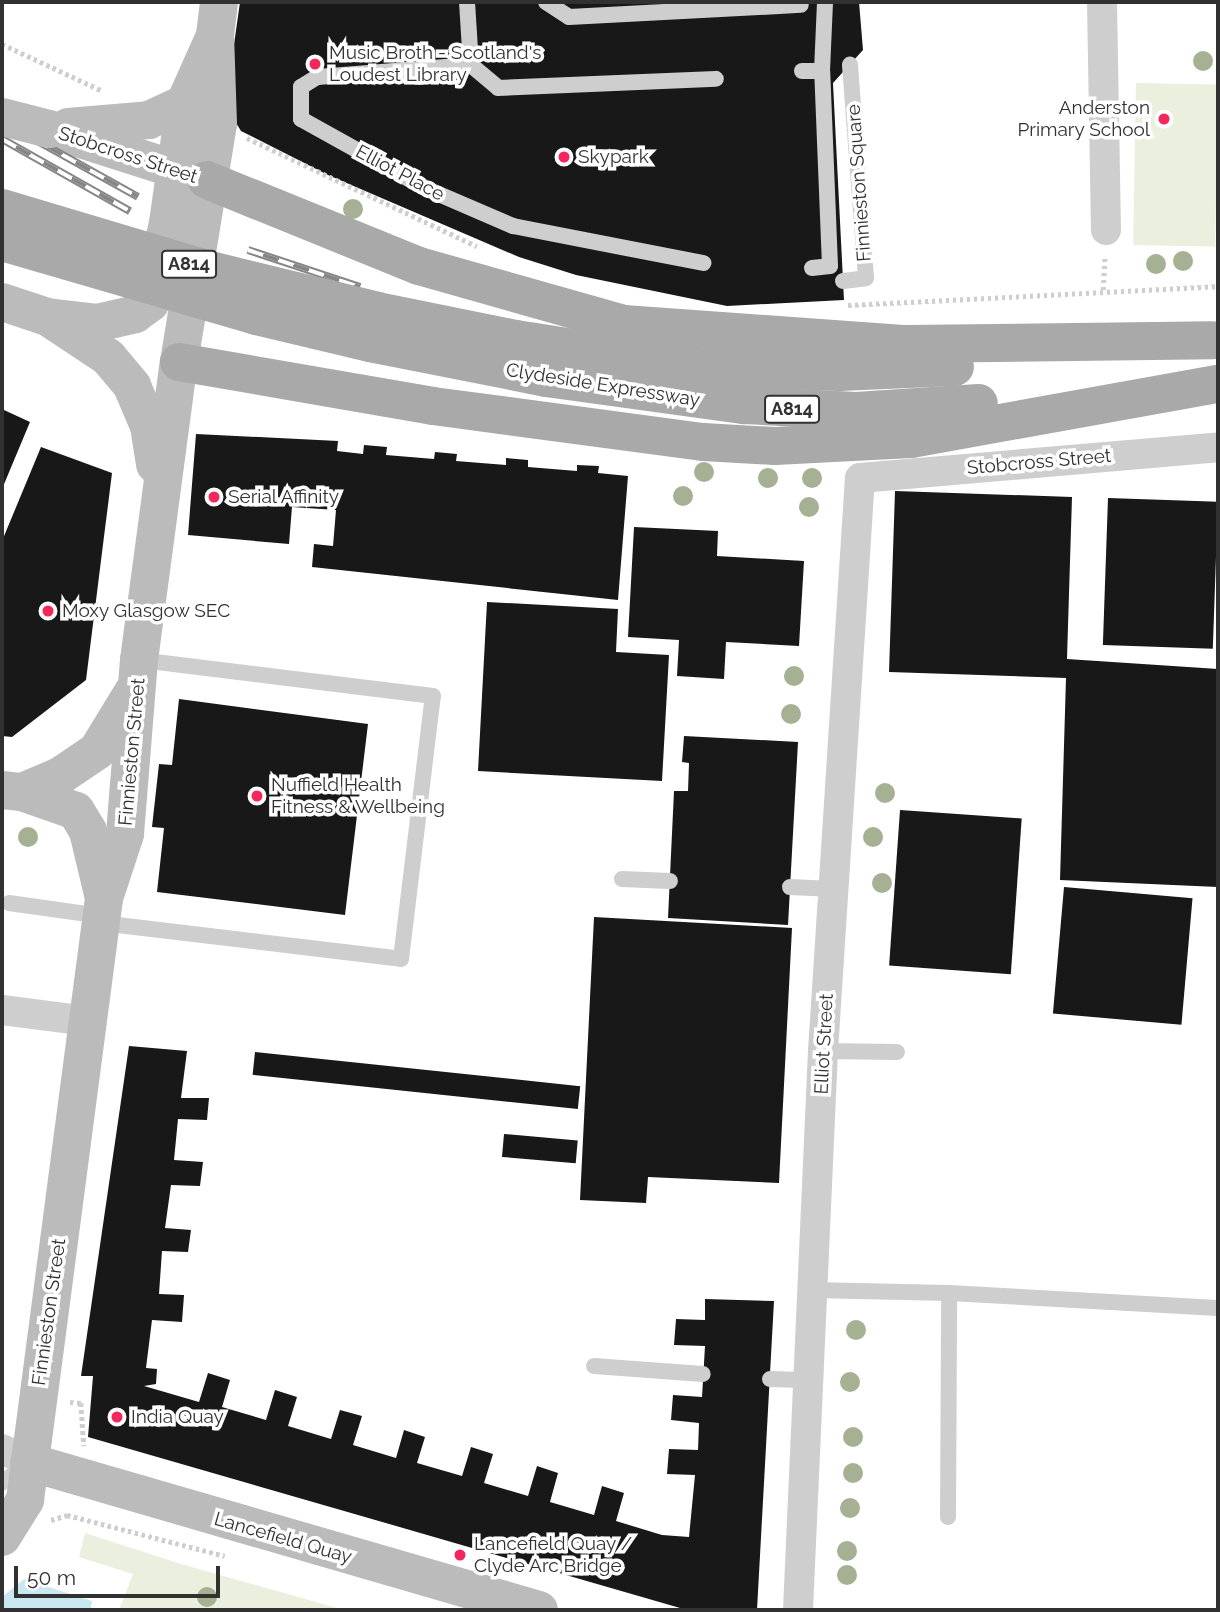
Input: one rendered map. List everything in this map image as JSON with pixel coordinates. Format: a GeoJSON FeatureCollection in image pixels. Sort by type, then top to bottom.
{"type":"FeatureCollection","features":[{"type":"Feature","properties":{"kind":"main road"},"geometry":{"type":"LineString","coordinates":[[191,175],[419,266],[624,324],[906,344],[1215,339]]}},
{"type":"Feature","properties":{"kind":"main road","name":"Clydeside Expressway"},"geometry":{"type":"LineString","coordinates":[[2,208],[214,271],[374,327],[637,392],[797,410],[930,408],[1218,382]]}},
{"type":"Feature","properties":{"kind":"main road","name":"Clydeside Expressway"},"geometry":{"type":"LineString","coordinates":[[2,242],[256,316],[374,327],[697,367],[839,372],[928,370],[1215,339]]}},
{"type":"Feature","properties":{"kind":"main road"},"geometry":{"type":"LineString","coordinates":[[179,362],[433,406],[703,442],[775,446],[911,439],[1218,382]]}},
{"type":"Feature","properties":{"kind":"street"},"geometry":{"type":"LineString","coordinates":[[1102,2],[1106,230]]}},
{"type":"Feature","properties":{"kind":"street"},"geometry":{"type":"LineString","coordinates":[[2,302],[47,317],[111,322],[135,314],[150,303],[191,175],[185,103],[217,18]]}},
{"type":"Feature","properties":{"kind":"street","name":"Finnieston Street"},"geometry":{"type":"LineString","coordinates":[[2,1536],[25,1500],[11,1465],[88,1021],[102,912],[125,834],[138,674],[179,362],[191,175],[220,98],[217,18]]}},
{"type":"Feature","properties":{"kind":"street","name":"Stobcross Street"},"geometry":{"type":"LineString","coordinates":[[49,129],[149,120],[185,103]]}},
{"type":"Feature","properties":{"kind":"street","name":"Stobcross Street"},"geometry":{"type":"LineString","coordinates":[[2,117],[49,129],[191,175]]}},
{"type":"Feature","properties":{"kind":"street"},"geometry":{"type":"LineString","coordinates":[[47,317],[108,357],[132,386],[149,426],[160,497]]}},
{"type":"Feature","properties":{"kind":"street","name":"Stobcross Street"},"geometry":{"type":"LineString","coordinates":[[860,478],[1218,447]]}},
{"type":"Feature","properties":{"kind":"street","name":"Elliot Street"},"geometry":{"type":"LineString","coordinates":[[798,1610],[823,1051],[860,478]]}},
{"type":"Feature","properties":{"kind":"street"},"geometry":{"type":"LineString","coordinates":[[12,791],[61,776],[97,751],[138,674]]}},
{"type":"Feature","properties":{"kind":"street"},"geometry":{"type":"LineString","coordinates":[[12,791],[76,811],[88,831],[102,912]]}},
{"type":"Feature","properties":{"kind":"street"},"geometry":{"type":"LineString","coordinates":[[2,1010],[88,1021]]}},
{"type":"Feature","properties":{"kind":"street","name":"Lancefield Quay"},"geometry":{"type":"LineString","coordinates":[[11,1465],[538,1610]]}},
{"type":"Feature","properties":{"kind":"lane"},"geometry":{"type":"LineString","coordinates":[[467,2],[471,65],[498,88],[716,79]]}},
{"type":"Feature","properties":{"kind":"lane"},"geometry":{"type":"LineString","coordinates":[[546,2],[569,17],[801,5]]}},
{"type":"Feature","properties":{"kind":"lane"},"geometry":{"type":"LineString","coordinates":[[812,268],[830,266],[822,71],[825,2]]}},
{"type":"Feature","properties":{"kind":"lane","name":"Elliot Place"},"geometry":{"type":"LineString","coordinates":[[471,65],[317,77],[301,87],[300,119],[427,189],[513,226],[703,263]]}},
{"type":"Feature","properties":{"kind":"lane","name":"Finnieston Square"},"geometry":{"type":"LineString","coordinates":[[843,281],[866,278],[850,65]]}},
{"type":"Feature","properties":{"kind":"lane"},"geometry":{"type":"LineString","coordinates":[[802,71],[822,71]]}},
{"type":"Feature","properties":{"kind":"lane"},"geometry":{"type":"LineString","coordinates":[[9,903],[102,912],[401,959],[433,696],[138,674]]}},
{"type":"Feature","properties":{"kind":"lane"},"geometry":{"type":"LineString","coordinates":[[622,879],[670,881]]}},
{"type":"Feature","properties":{"kind":"lane"},"geometry":{"type":"LineString","coordinates":[[790,887],[833,888]]}},
{"type":"Feature","properties":{"kind":"lane"},"geometry":{"type":"LineString","coordinates":[[823,1051],[897,1052]]}},
{"type":"Feature","properties":{"kind":"lane"},"geometry":{"type":"LineString","coordinates":[[812,1290],[949,1293],[1218,1308]]}},
{"type":"Feature","properties":{"kind":"lane"},"geometry":{"type":"LineString","coordinates":[[948,1517],[949,1293]]}},
{"type":"Feature","properties":{"kind":"lane"},"geometry":{"type":"LineString","coordinates":[[594,1366],[703,1374]]}},
{"type":"Feature","properties":{"kind":"lane"},"geometry":{"type":"LineString","coordinates":[[770,1379],[808,1381]]}},
{"type":"Feature","properties":{"kind":"path"},"geometry":{"type":"LineString","coordinates":[[2,44],[108,93]]}},
{"type":"Feature","properties":{"kind":"path"},"geometry":{"type":"LineString","coordinates":[[45,1528],[52,1519],[67,1515],[229,1557]]}},
{"type":"Feature","properties":{"kind":"green space"},"geometry":{"type":"Polygon","coordinates":[[[1136,83],[1218,84],[1215,246],[1133,245],[1136,83]]]}},
{"type":"Feature","properties":{"kind":"green space"},"geometry":{"type":"Polygon","coordinates":[[[85,1533],[181,1564],[344,1610],[119,1610],[133,1574],[79,1557],[85,1533]]]}},
{"type":"Feature","properties":{"kind":"water"},"geometry":{"type":"Polygon","coordinates":[[[2,1572],[92,1601],[91,1608],[96,1610],[2,1610],[2,1572]]]}},
{"type":"Feature","properties":{"kind":"pier"},"geometry":{"type":"Polygon","coordinates":[[[2,1568],[28,1576],[2,1597],[2,1568]]]}},
{"type":"Feature","properties":{"kind":"building","name":"Skypark"},"geometry":{"type":"Polygon","coordinates":[[[240,2],[859,2],[863,50],[833,83],[844,300],[727,306],[576,275],[519,257],[328,175],[241,131],[233,118],[227,94],[240,2]]]}},
{"type":"Feature","properties":{"kind":"building"},"geometry":{"type":"Polygon","coordinates":[[[2,380],[4,410],[30,422],[2,489],[2,380]]]}},
{"type":"Feature","properties":{"kind":"building"},"geometry":{"type":"Polygon","coordinates":[[[196,434],[338,441],[337,451],[363,454],[364,445],[387,447],[386,455],[434,459],[435,452],[457,454],[456,461],[506,465],[506,458],[528,460],[528,467],[577,471],[577,465],[599,466],[598,473],[628,476],[618,600],[312,567],[314,544],[333,546],[336,510],[292,507],[289,544],[188,535],[196,434]]]}},
{"type":"Feature","properties":{"kind":"building","name":"Moxy Glasgow SEC"},"geometry":{"type":"Polygon","coordinates":[[[41,447],[112,473],[86,680],[12,737],[2,736],[2,541],[41,447]]]}},
{"type":"Feature","properties":{"kind":"building"},"geometry":{"type":"Polygon","coordinates":[[[895,491],[1072,497],[1067,659],[1218,669],[1218,887],[1060,880],[1066,678],[889,672],[895,491]]]}},
{"type":"Feature","properties":{"kind":"building"},"geometry":{"type":"Polygon","coordinates":[[[1108,498],[1218,502],[1213,649],[1103,645],[1108,498]]]}},
{"type":"Feature","properties":{"kind":"building"},"geometry":{"type":"Polygon","coordinates":[[[634,527],[718,531],[717,556],[804,561],[799,646],[726,642],[724,679],[677,676],[679,640],[628,637],[634,527]]]}},
{"type":"Feature","properties":{"kind":"building"},"geometry":{"type":"Polygon","coordinates":[[[487,602],[618,609],[616,652],[669,655],[662,781],[478,771],[487,602]]]}},
{"type":"Feature","properties":{"kind":"building","name":"Nuffield Health Fitness & Wellbeing"},"geometry":{"type":"Polygon","coordinates":[[[179,699],[368,724],[345,915],[157,892],[164,828],[152,827],[159,764],[172,765],[179,699]]]}},
{"type":"Feature","properties":{"kind":"building"},"geometry":{"type":"Polygon","coordinates":[[[684,736],[798,742],[788,925],[668,918],[674,791],[688,791],[689,763],[682,762],[684,736]]]}},
{"type":"Feature","properties":{"kind":"building"},"geometry":{"type":"Polygon","coordinates":[[[900,810],[1022,819],[1011,974],[889,966],[900,810]]]}},
{"type":"Feature","properties":{"kind":"building"},"geometry":{"type":"Polygon","coordinates":[[[1064,887],[1193,898],[1181,1025],[1053,1014],[1064,887]]]}},
{"type":"Feature","properties":{"kind":"building"},"geometry":{"type":"Polygon","coordinates":[[[594,917],[792,928],[779,1183],[648,1177],[646,1203],[580,1200],[594,917]]]}},
{"type":"Feature","properties":{"kind":"building"},"geometry":{"type":"Polygon","coordinates":[[[129,1046],[187,1051],[181,1098],[209,1098],[207,1120],[178,1119],[174,1160],[203,1162],[200,1186],[171,1185],[165,1228],[191,1230],[188,1252],[162,1251],[159,1294],[184,1295],[182,1322],[152,1320],[146,1368],[157,1369],[156,1384],[144,1386],[199,1402],[208,1373],[230,1380],[222,1407],[266,1420],[275,1390],[297,1397],[288,1426],[331,1439],[340,1410],[362,1416],[353,1445],[396,1458],[404,1430],[425,1437],[417,1463],[462,1476],[471,1447],[493,1454],[484,1483],[528,1496],[537,1466],[558,1473],[550,1502],[594,1515],[602,1486],[624,1493],[616,1521],[662,1535],[689,1537],[695,1475],[667,1474],[669,1449],[698,1450],[699,1423],[671,1420],[673,1395],[702,1397],[705,1346],[674,1345],[676,1319],[705,1320],[705,1299],[774,1301],[757,1610],[687,1610],[88,1437],[93,1376],[81,1376],[129,1046]]]}},
{"type":"Feature","properties":{"kind":"building"},"geometry":{"type":"Polygon","coordinates":[[[255,1052],[580,1086],[578,1109],[253,1075],[255,1052]]]}},
{"type":"Feature","properties":{"kind":"building"},"geometry":{"type":"Polygon","coordinates":[[[504,1134],[578,1140],[576,1163],[502,1157],[504,1134]]]}},
{"type":"Feature","properties":{"kind":"railway"},"geometry":{"type":"LineString","coordinates":[[2,113],[34,139],[138,197]]}},
{"type":"Feature","properties":{"kind":"railway"},"geometry":{"type":"LineString","coordinates":[[2,139],[130,211]]}},
{"type":"Feature","properties":{"kind":"railway"},"geometry":{"type":"LineString","coordinates":[[248,250],[360,287]]}},
{"type":"Feature","properties":{"kind":"railway"},"geometry":{"type":"LineString","coordinates":[[242,263],[356,302]]}},
{"type":"Feature","properties":{"kind":"place","name":"Music Broth - Scotland's Loudest Library"},"geometry":{"type":"Point","coordinates":[315,64]}},
{"type":"Feature","properties":{"kind":"place","name":"Anderston Primary School"},"geometry":{"type":"Point","coordinates":[1164,119]}},
{"type":"Feature","properties":{"kind":"place","name":"Skypark"},"geometry":{"type":"Point","coordinates":[564,157]}},
{"type":"Feature","properties":{"kind":"place","name":"Serial Affinity"},"geometry":{"type":"Point","coordinates":[214,497]}},
{"type":"Feature","properties":{"kind":"place","name":"Moxy Glasgow SEC"},"geometry":{"type":"Point","coordinates":[48,611]}},
{"type":"Feature","properties":{"kind":"place","name":"Nuffield Health Fitness & Wellbeing"},"geometry":{"type":"Point","coordinates":[257,796]}},
{"type":"Feature","properties":{"kind":"place","name":"India Quay"},"geometry":{"type":"Point","coordinates":[117,1417]}},
{"type":"Feature","properties":{"kind":"place","name":"Lancefield Quay / Clyde Arc Bridge"},"geometry":{"type":"Point","coordinates":[460,1555]}}]}
